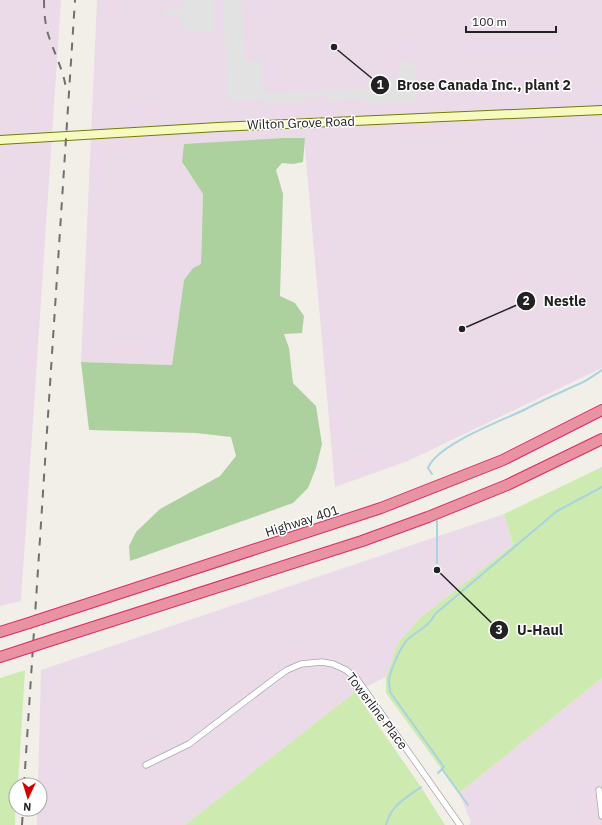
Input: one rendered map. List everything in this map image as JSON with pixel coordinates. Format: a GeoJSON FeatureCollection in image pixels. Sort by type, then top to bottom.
{"type":"FeatureCollection","features":[{"type":"Feature","properties":{"kind":"highway","name":"Highway 401"},"geometry":{"type":"LineString","coordinates":[[0,632],[381,508],[503,460],[602,410]]}},
{"type":"Feature","properties":{"kind":"highway"},"geometry":{"type":"LineString","coordinates":[[0,657],[362,540],[420,519],[507,485],[602,439]]}},
{"type":"Feature","properties":{"kind":"main road","name":"Wilton Grove Road"},"geometry":{"type":"LineString","coordinates":[[0,140],[225,126],[602,110]]}},
{"type":"Feature","properties":{"kind":"street","name":"Towerline Place"},"geometry":{"type":"LineString","coordinates":[[146,765],[190,744],[287,670],[308,662],[333,664],[346,670],[357,679],[460,825]]}},
{"type":"Feature","properties":{"kind":"street"},"geometry":{"type":"LineString","coordinates":[[599,790],[602,816]]}},
{"type":"Feature","properties":{"kind":"shaded area"},"geometry":{"type":"Polygon","coordinates":[[[0,0],[61,0],[21,601],[0,606],[0,0]]]}},
{"type":"Feature","properties":{"kind":"shaded area"},"geometry":{"type":"Polygon","coordinates":[[[97,0],[602,0],[602,368],[408,461],[335,487],[304,138],[182,163],[203,194],[201,264],[193,268],[184,280],[172,365],[81,362],[97,0]]]}},
{"type":"Feature","properties":{"kind":"shaded area"},"geometry":{"type":"Polygon","coordinates":[[[184,0],[213,0],[214,33],[181,29],[182,18],[163,15],[164,9],[183,9],[184,0]]]}},
{"type":"Feature","properties":{"kind":"shaded area"},"geometry":{"type":"Polygon","coordinates":[[[223,0],[241,0],[245,61],[261,60],[262,85],[264,90],[268,93],[374,88],[374,81],[399,80],[399,61],[415,61],[417,102],[366,105],[365,98],[330,101],[326,95],[305,98],[304,102],[265,104],[264,99],[227,102],[223,0]]]}},
{"type":"Feature","properties":{"kind":"shaded area"},"geometry":{"type":"Polygon","coordinates":[[[504,514],[513,545],[420,618],[398,643],[386,677],[355,692],[185,825],[37,825],[37,817],[48,817],[48,777],[38,777],[41,670],[504,514]]]}},
{"type":"Feature","properties":{"kind":"shaded area"},"geometry":{"type":"Polygon","coordinates":[[[602,678],[602,825],[469,825],[471,822],[459,793],[602,678]]]}},
{"type":"Feature","properties":{"kind":"green space"},"geometry":{"type":"Polygon","coordinates":[[[305,138],[303,162],[293,164],[282,163],[276,170],[283,194],[280,296],[295,303],[304,316],[302,333],[284,334],[289,348],[293,383],[316,406],[322,444],[316,468],[308,488],[293,503],[130,561],[129,546],[136,532],[160,509],[220,476],[236,456],[231,437],[196,433],[89,430],[81,362],[172,365],[184,280],[193,268],[201,264],[203,194],[182,162],[184,144],[305,138]]]}},
{"type":"Feature","properties":{"kind":"green space"},"geometry":{"type":"Polygon","coordinates":[[[602,467],[602,678],[459,793],[386,693],[386,677],[398,643],[420,618],[513,545],[504,514],[602,467]]]}},
{"type":"Feature","properties":{"kind":"green space"},"geometry":{"type":"Polygon","coordinates":[[[25,670],[18,777],[8,777],[8,817],[15,817],[15,825],[0,825],[0,678],[25,670]]]}},
{"type":"Feature","properties":{"kind":"green space"},"geometry":{"type":"Polygon","coordinates":[[[355,692],[421,787],[445,825],[185,825],[355,692]]]}},
{"type":"Feature","properties":{"kind":"waterway"},"geometry":{"type":"LineString","coordinates":[[432,474],[428,468],[434,459],[444,450],[457,442],[488,426],[582,383],[602,370]]}},
{"type":"Feature","properties":{"kind":"waterway"},"geometry":{"type":"LineString","coordinates":[[438,773],[444,767],[390,692],[389,682],[391,672],[402,647],[408,639],[430,622],[435,614],[557,511],[602,487]]}},
{"type":"Feature","properties":{"kind":"waterway"},"geometry":{"type":"LineString","coordinates":[[437,521],[437,563]]}},
{"type":"Feature","properties":{"kind":"waterway"},"geometry":{"type":"LineString","coordinates":[[442,769],[468,805]]}},
{"type":"Feature","properties":{"kind":"waterway"},"geometry":{"type":"LineString","coordinates":[[386,825],[388,818],[395,807],[421,787]]}},
{"type":"Feature","properties":{"kind":"railway"},"geometry":{"type":"LineString","coordinates":[[44,0],[47,30],[63,74],[66,88]]}},
{"type":"Feature","properties":{"kind":"railway"},"geometry":{"type":"LineString","coordinates":[[25,777],[75,0]]}},
{"type":"Feature","properties":{"kind":"railway"},"geometry":{"type":"LineString","coordinates":[[22,817],[22,825]]}},
{"type":"Feature","properties":{"kind":"place","name":"Brose Canada Inc., plant 2"},"geometry":{"type":"Point","coordinates":[334,47]}},
{"type":"Feature","properties":{"kind":"place","name":"Nestle"},"geometry":{"type":"Point","coordinates":[462,329]}},
{"type":"Feature","properties":{"kind":"place","name":"U-Haul"},"geometry":{"type":"Point","coordinates":[437,570]}}]}
